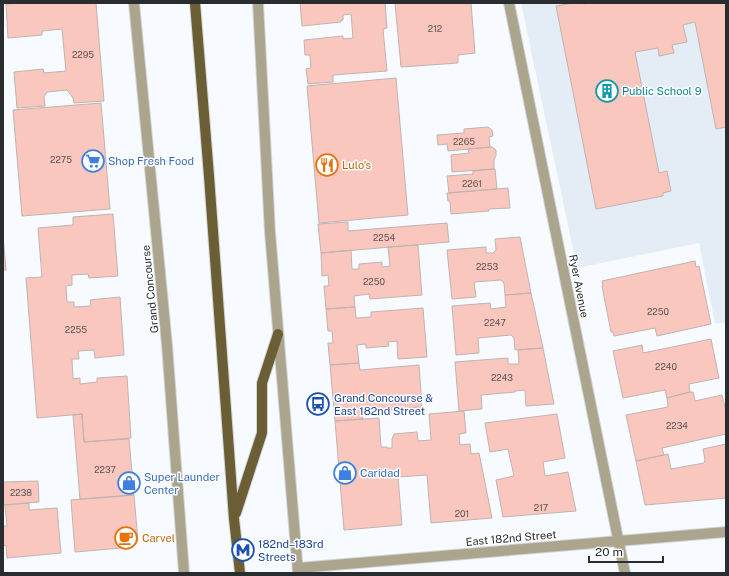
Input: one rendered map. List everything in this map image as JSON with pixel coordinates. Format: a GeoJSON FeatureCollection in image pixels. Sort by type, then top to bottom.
{"type":"FeatureCollection","features":[{"type":"Feature","properties":{"kind":"main road"},"geometry":{"type":"LineString","coordinates":[[195,3],[211,191],[234,519],[240,573]]}},
{"type":"Feature","properties":{"kind":"main road"},"geometry":{"type":"LineString","coordinates":[[234,519],[262,433],[262,383],[278,334]]}},
{"type":"Feature","properties":{"kind":"street","name":"Grand Concourse"},"geometry":{"type":"LineString","coordinates":[[134,3],[167,345],[184,573]]}},
{"type":"Feature","properties":{"kind":"street"},"geometry":{"type":"LineString","coordinates":[[258,3],[270,232],[298,570]]}},
{"type":"Feature","properties":{"kind":"street","name":"Ryer Avenue"},"geometry":{"type":"LineString","coordinates":[[510,3],[625,573]]}},
{"type":"Feature","properties":{"kind":"street","name":"East 182nd Street"},"geometry":{"type":"LineString","coordinates":[[298,570],[726,532]]}},
{"type":"Feature","properties":{"kind":"shaded area"},"geometry":{"type":"Polygon","coordinates":[[[521,3],[726,3],[726,322],[715,324],[699,243],[577,268],[521,3]]]}},
{"type":"Feature","properties":{"kind":"building"},"geometry":{"type":"Polygon","coordinates":[[[96,3],[104,101],[74,103],[73,98],[67,90],[47,92],[44,97],[45,106],[17,108],[14,72],[43,69],[44,73],[66,71],[62,29],[42,31],[42,35],[8,38],[6,4],[96,3]]]}},
{"type":"Feature","properties":{"kind":"building"},"geometry":{"type":"Polygon","coordinates":[[[300,3],[385,3],[387,28],[383,29],[387,71],[333,75],[333,82],[308,84],[306,69],[311,68],[310,55],[305,55],[304,40],[343,36],[343,39],[353,38],[351,14],[343,15],[343,20],[341,20],[341,22],[302,26],[300,3]]]}},
{"type":"Feature","properties":{"kind":"building"},"geometry":{"type":"Polygon","coordinates":[[[395,3],[471,3],[475,53],[458,55],[458,63],[401,67],[395,3]]]}},
{"type":"Feature","properties":{"kind":"building","name":"Public School 9"},"geometry":{"type":"Polygon","coordinates":[[[573,3],[726,3],[726,127],[716,129],[695,22],[683,25],[687,42],[672,45],[674,53],[659,56],[658,48],[635,52],[659,173],[667,171],[671,191],[663,193],[663,196],[596,209],[556,6],[573,3]]]}},
{"type":"Feature","properties":{"kind":"building"},"geometry":{"type":"Polygon","coordinates":[[[396,78],[408,215],[319,223],[307,86],[396,78]]]}},
{"type":"Feature","properties":{"kind":"building"},"geometry":{"type":"Polygon","coordinates":[[[101,103],[110,209],[22,216],[13,110],[101,103]]]}},
{"type":"Feature","properties":{"kind":"building"},"geometry":{"type":"Polygon","coordinates":[[[488,127],[492,130],[493,136],[489,137],[490,147],[448,151],[447,144],[438,145],[437,135],[464,133],[464,129],[488,127]]]}},
{"type":"Feature","properties":{"kind":"building"},"geometry":{"type":"Polygon","coordinates":[[[492,147],[496,150],[494,169],[452,172],[451,155],[469,153],[468,149],[492,147]]]}},
{"type":"Feature","properties":{"kind":"building"},"geometry":{"type":"Polygon","coordinates":[[[495,169],[497,189],[449,193],[447,176],[473,174],[473,171],[495,169]]]}},
{"type":"Feature","properties":{"kind":"building"},"geometry":{"type":"Polygon","coordinates":[[[508,188],[510,208],[451,214],[450,201],[448,201],[447,193],[508,188]]]}},
{"type":"Feature","properties":{"kind":"building"},"geometry":{"type":"Polygon","coordinates":[[[113,214],[118,276],[89,278],[88,274],[72,275],[72,285],[66,286],[67,302],[74,302],[74,307],[91,306],[90,300],[120,297],[124,355],[95,358],[94,350],[78,351],[79,359],[72,359],[73,379],[80,378],[80,384],[97,382],[97,378],[127,376],[131,438],[84,442],[82,414],[37,418],[26,278],[42,277],[38,228],[73,225],[73,217],[113,214]]]}},
{"type":"Feature","properties":{"kind":"building"},"geometry":{"type":"Polygon","coordinates":[[[348,222],[348,231],[447,223],[449,242],[321,253],[318,224],[348,222]]]}},
{"type":"Feature","properties":{"kind":"building"},"geometry":{"type":"Polygon","coordinates":[[[3,236],[6,270],[3,270],[3,236]]]}},
{"type":"Feature","properties":{"kind":"building"},"geometry":{"type":"Polygon","coordinates":[[[520,237],[531,293],[505,295],[504,283],[501,280],[474,282],[476,297],[452,299],[447,250],[486,247],[486,253],[493,253],[496,250],[495,239],[520,237]]]}},
{"type":"Feature","properties":{"kind":"building"},"geometry":{"type":"Polygon","coordinates":[[[418,245],[422,295],[370,299],[369,294],[354,296],[355,307],[326,309],[324,286],[329,286],[328,275],[322,276],[321,253],[351,250],[352,269],[359,269],[359,264],[382,262],[382,267],[390,266],[388,247],[418,245]]]}},
{"type":"Feature","properties":{"kind":"building"},"geometry":{"type":"Polygon","coordinates":[[[695,261],[696,267],[699,266],[711,324],[657,336],[655,328],[614,336],[613,332],[611,332],[602,281],[695,261]]]}},
{"type":"Feature","properties":{"kind":"building"},"geometry":{"type":"Polygon","coordinates":[[[531,293],[543,348],[515,350],[514,338],[511,335],[478,338],[479,353],[456,355],[452,306],[490,303],[491,309],[506,307],[505,295],[531,293]]]}},
{"type":"Feature","properties":{"kind":"building"},"geometry":{"type":"Polygon","coordinates":[[[355,307],[356,318],[371,317],[371,312],[423,308],[427,357],[398,359],[397,341],[388,342],[389,346],[366,348],[366,344],[357,345],[359,363],[330,365],[328,343],[333,343],[332,331],[328,331],[326,309],[355,307]]]}},
{"type":"Feature","properties":{"kind":"building"},"geometry":{"type":"Polygon","coordinates":[[[711,339],[719,378],[689,384],[690,392],[667,398],[665,390],[623,398],[613,351],[642,345],[643,353],[711,339]]]}},
{"type":"Feature","properties":{"kind":"building"},"geometry":{"type":"Polygon","coordinates":[[[543,348],[554,404],[526,406],[525,390],[481,395],[482,409],[459,411],[455,362],[508,358],[508,364],[519,364],[518,350],[543,348]]]}},
{"type":"Feature","properties":{"kind":"building"},"geometry":{"type":"Polygon","coordinates":[[[359,363],[360,370],[419,365],[422,407],[362,412],[363,419],[335,421],[330,365],[359,363]]]}},
{"type":"Feature","properties":{"kind":"building"},"geometry":{"type":"Polygon","coordinates":[[[693,392],[695,401],[722,395],[726,412],[726,434],[662,448],[664,455],[636,461],[626,415],[668,407],[667,398],[693,392]]]}},
{"type":"Feature","properties":{"kind":"building"},"geometry":{"type":"Polygon","coordinates":[[[464,411],[466,433],[459,434],[460,445],[470,444],[471,454],[479,453],[492,518],[431,523],[427,475],[398,477],[402,525],[344,530],[335,421],[379,418],[381,447],[392,448],[392,439],[394,434],[417,432],[418,441],[431,440],[429,414],[464,411]]]}},
{"type":"Feature","properties":{"kind":"building"},"geometry":{"type":"Polygon","coordinates":[[[82,414],[84,442],[129,439],[134,495],[80,499],[73,415],[82,414]]]}},
{"type":"Feature","properties":{"kind":"building"},"geometry":{"type":"Polygon","coordinates":[[[557,414],[565,458],[543,462],[545,476],[568,472],[576,511],[503,517],[496,480],[514,476],[508,449],[490,452],[485,423],[557,414]]]}},
{"type":"Feature","properties":{"kind":"building"},"geometry":{"type":"Polygon","coordinates":[[[726,444],[726,498],[645,505],[636,461],[668,454],[671,469],[704,463],[705,460],[703,449],[726,444]]]}},
{"type":"Feature","properties":{"kind":"building"},"geometry":{"type":"Polygon","coordinates":[[[38,481],[39,502],[3,505],[3,482],[38,481]]]}},
{"type":"Feature","properties":{"kind":"building"},"geometry":{"type":"Polygon","coordinates":[[[134,495],[138,541],[133,547],[75,552],[71,500],[134,495]]]}},
{"type":"Feature","properties":{"kind":"building"},"geometry":{"type":"Polygon","coordinates":[[[29,503],[29,510],[57,508],[61,553],[7,558],[6,545],[3,546],[3,526],[7,526],[5,505],[29,503]]]}},
{"type":"Feature","properties":{"kind":"place","name":"Public School 9"},"geometry":{"type":"Point","coordinates":[607,91]}},
{"type":"Feature","properties":{"kind":"place","name":"Shop Fresh Food"},"geometry":{"type":"Point","coordinates":[93,161]}},
{"type":"Feature","properties":{"kind":"place","name":"Lulo’s"},"geometry":{"type":"Point","coordinates":[327,165]}},
{"type":"Feature","properties":{"kind":"place","name":"Grand Concourse & East 182nd Street"},"geometry":{"type":"Point","coordinates":[318,404]}},
{"type":"Feature","properties":{"kind":"place","name":"Caridad"},"geometry":{"type":"Point","coordinates":[345,473]}},
{"type":"Feature","properties":{"kind":"place","name":"Super Launder Center"},"geometry":{"type":"Point","coordinates":[129,483]}},
{"type":"Feature","properties":{"kind":"place","name":"Carvel"},"geometry":{"type":"Point","coordinates":[126,538]}},
{"type":"Feature","properties":{"kind":"place","name":"182nd–183rd Streets"},"geometry":{"type":"Point","coordinates":[243,550]}}]}
